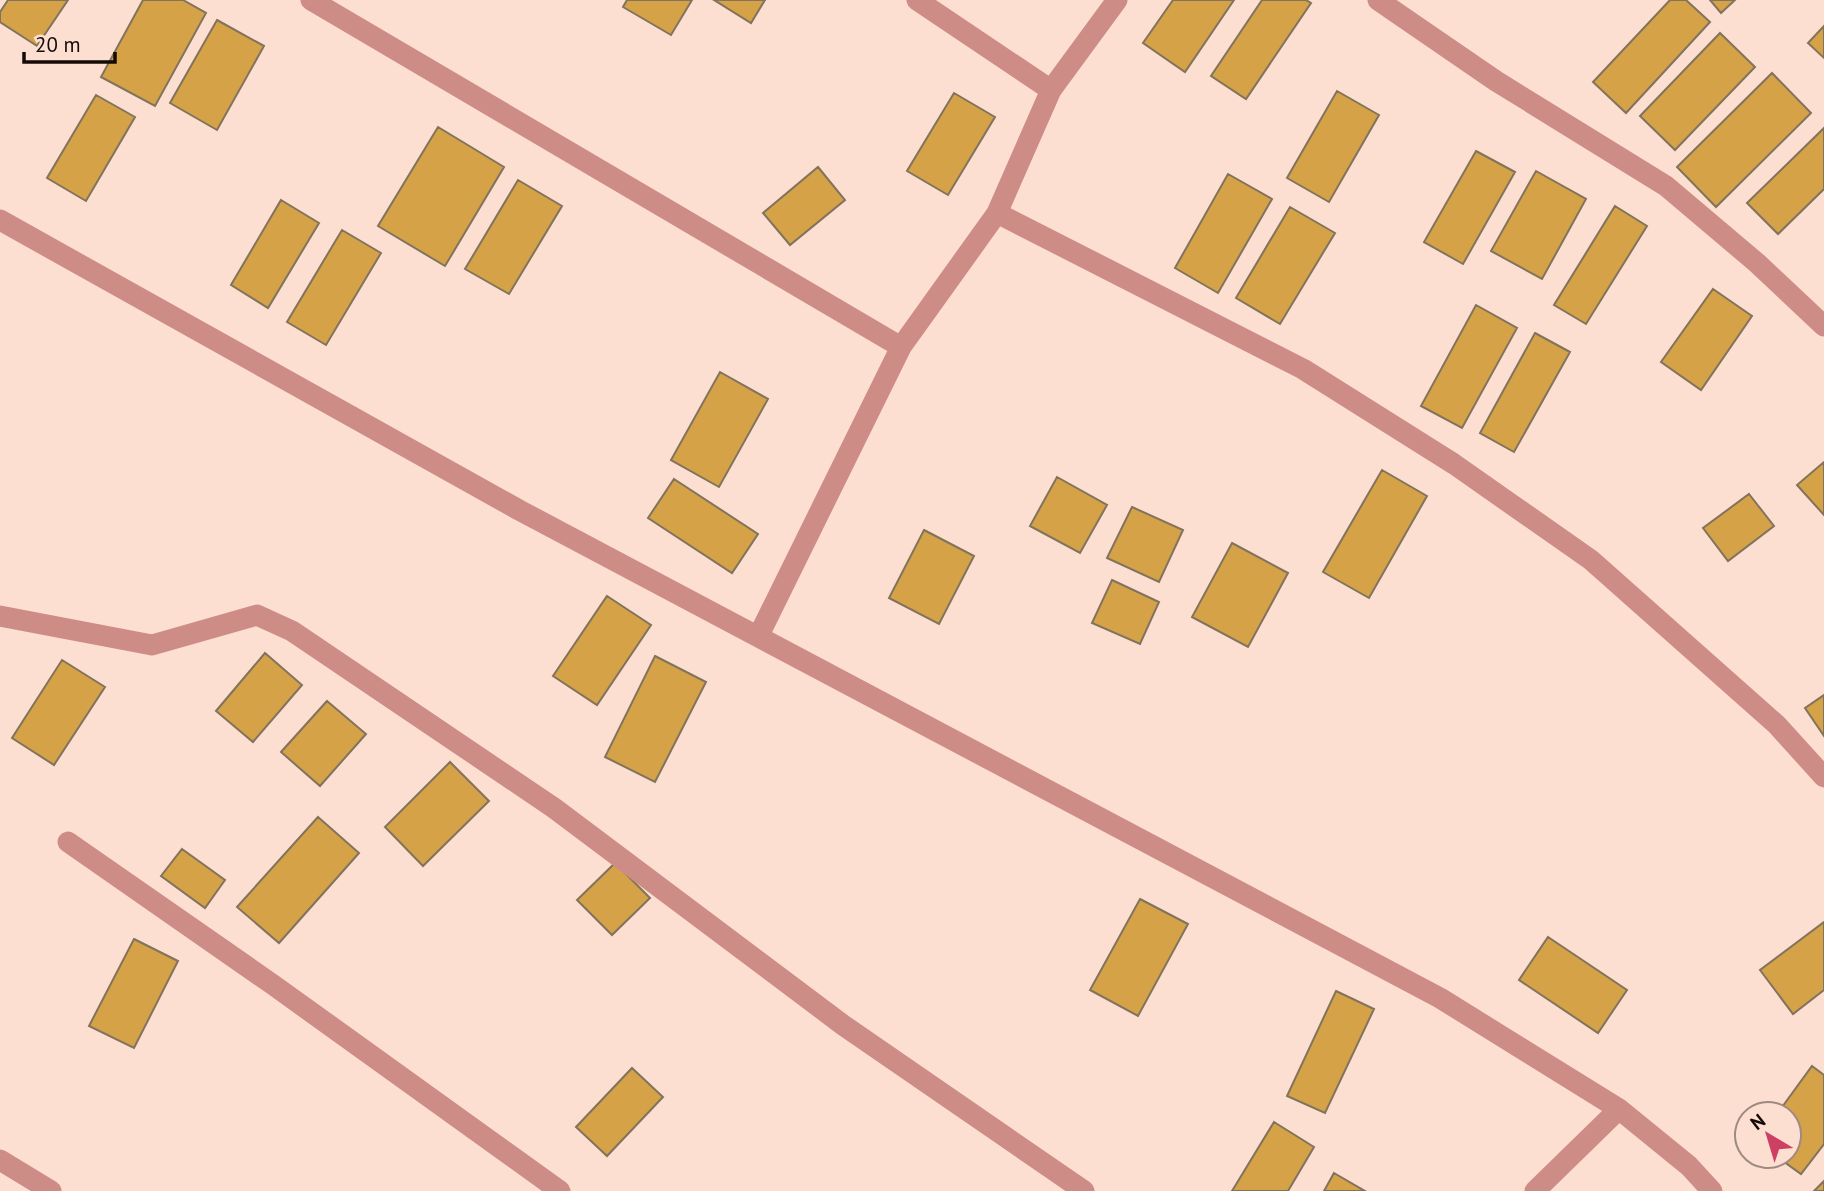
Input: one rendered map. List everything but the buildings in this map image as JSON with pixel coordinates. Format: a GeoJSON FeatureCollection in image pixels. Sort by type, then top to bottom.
{"type":"FeatureCollection","features":[{"type":"Feature","properties":{"kind":"street"},"geometry":{"type":"LineString","coordinates":[[311,0],[901,347]]}},
{"type":"Feature","properties":{"kind":"street"},"geometry":{"type":"LineString","coordinates":[[917,0],[1051,90]]}},
{"type":"Feature","properties":{"kind":"street"},"geometry":{"type":"LineString","coordinates":[[759,635],[901,347],[997,213],[1051,90],[1117,0]]}},
{"type":"Feature","properties":{"kind":"street"},"geometry":{"type":"LineString","coordinates":[[1378,0],[1496,81],[1666,186],[1757,263],[1824,326]]}},
{"type":"Feature","properties":{"kind":"street"},"geometry":{"type":"LineString","coordinates":[[997,213],[1303,369],[1454,464],[1591,560],[1777,725],[1824,777]]}},
{"type":"Feature","properties":{"kind":"street"},"geometry":{"type":"LineString","coordinates":[[0,220],[507,503],[1440,998],[1619,1108],[1689,1166],[1712,1191]]}},
{"type":"Feature","properties":{"kind":"street"},"geometry":{"type":"LineString","coordinates":[[0,616],[152,645],[257,614],[292,631],[554,808],[843,1025],[1084,1191]]}},
{"type":"Feature","properties":{"kind":"street"},"geometry":{"type":"LineString","coordinates":[[68,842],[272,984],[560,1191]]}},
{"type":"Feature","properties":{"kind":"street"},"geometry":{"type":"LineString","coordinates":[[1535,1191],[1619,1108]]}},
{"type":"Feature","properties":{"kind":"street"},"geometry":{"type":"LineString","coordinates":[[0,1160],[51,1191]]}}]}
